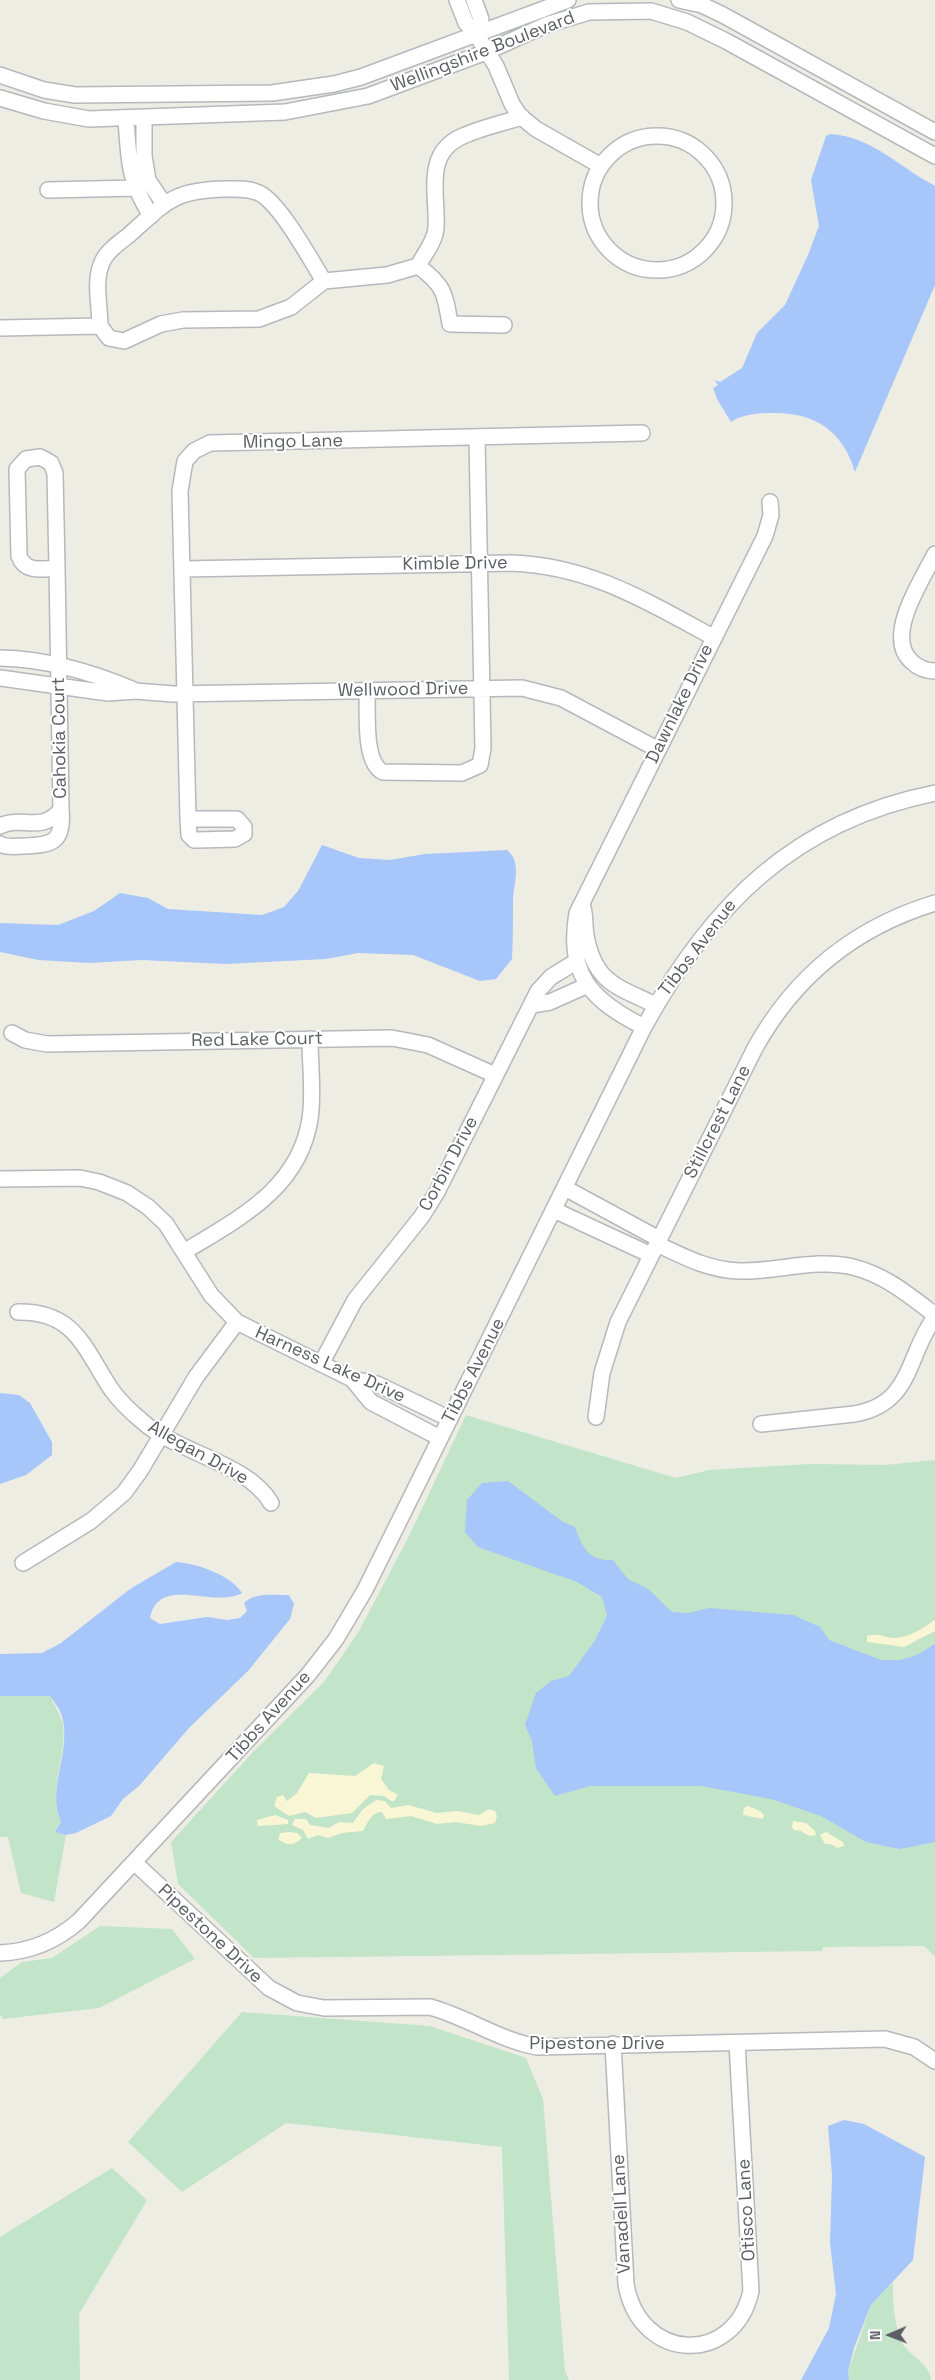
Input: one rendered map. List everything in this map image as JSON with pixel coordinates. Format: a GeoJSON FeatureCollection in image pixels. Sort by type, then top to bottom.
{"type":"FeatureCollection","features":[{"type":"Feature","properties":{"kind":"street"},"geometry":{"type":"LineString","coordinates":[[457,0],[466,23],[476,34],[496,66],[512,104],[522,118],[536,129],[601,166]]}},
{"type":"Feature","properties":{"kind":"street"},"geometry":{"type":"LineString","coordinates":[[474,0],[481,19],[476,34]]}},
{"type":"Feature","properties":{"kind":"street","name":"Wellingshire Boulevard"},"geometry":{"type":"LineString","coordinates":[[0,75],[44,90],[75,95],[272,93],[334,84],[361,77],[568,0]]}},
{"type":"Feature","properties":{"kind":"street"},"geometry":{"type":"LineString","coordinates":[[679,0],[702,5],[935,132]]}},
{"type":"Feature","properties":{"kind":"street","name":"Wellingshire Boulevard"},"geometry":{"type":"LineString","coordinates":[[0,98],[61,116],[89,119],[126,119],[308,109],[368,96],[486,52],[546,25],[589,12],[651,11],[687,22],[726,41],[935,156]]}},
{"type":"Feature","properties":{"kind":"street"},"geometry":{"type":"LineString","coordinates":[[144,118],[144,156],[148,180],[164,204]]}},
{"type":"Feature","properties":{"kind":"street"},"geometry":{"type":"LineString","coordinates":[[324,281],[275,206],[259,193],[242,188],[198,190],[176,196],[164,204],[110,252],[101,264],[98,275],[100,326],[109,338],[124,341],[161,324],[183,320],[259,319],[291,307],[324,281],[387,275],[418,266],[432,242],[436,229],[434,174],[441,152],[462,136],[522,118]]}},
{"type":"Feature","properties":{"kind":"street"},"geometry":{"type":"LineString","coordinates":[[126,119],[131,177],[151,216]]}},
{"type":"Feature","properties":{"kind":"street"},"geometry":{"type":"LineString","coordinates":[[647,137],[676,139],[690,146],[712,166],[722,188],[723,206],[720,223],[713,239],[702,253],[688,263],[671,269],[644,269],[618,258],[606,247],[596,232],[591,216],[590,198],[594,181],[601,166],[620,147],[647,137]]}},
{"type":"Feature","properties":{"kind":"street"},"geometry":{"type":"LineString","coordinates":[[48,190],[136,188]]}},
{"type":"Feature","properties":{"kind":"street"},"geometry":{"type":"LineString","coordinates":[[418,266],[436,279],[445,294],[450,324],[504,326]]}},
{"type":"Feature","properties":{"kind":"street"},"geometry":{"type":"LineString","coordinates":[[0,328],[100,326]]}},
{"type":"Feature","properties":{"kind":"street","name":"Mingo Lane"},"geometry":{"type":"LineString","coordinates":[[188,819],[180,508],[181,479],[185,461],[194,450],[210,444],[477,439],[642,433]]}},
{"type":"Feature","properties":{"kind":"street"},"geometry":{"type":"LineString","coordinates":[[367,691],[371,757],[376,769],[384,772],[462,773],[480,765],[483,748],[477,439]]}},
{"type":"Feature","properties":{"kind":"street","name":"Cahokia Court"},"geometry":{"type":"LineString","coordinates":[[0,844],[7,846],[42,846],[52,842],[62,828],[60,686],[59,666],[57,568],[54,468],[44,458],[30,458],[24,460],[17,469],[19,556],[22,564],[28,568],[57,568]]}},
{"type":"Feature","properties":{"kind":"street","name":"Dawnlake Drive"},"geometry":{"type":"LineString","coordinates":[[644,1027],[612,1010],[588,985],[578,965],[574,930],[581,903],[765,536],[769,524],[770,502]]}},
{"type":"Feature","properties":{"kind":"street"},"geometry":{"type":"LineString","coordinates":[[935,554],[900,631],[903,651],[909,660],[918,668],[935,671]]}},
{"type":"Feature","properties":{"kind":"street","name":"Kimble Drive"},"geometry":{"type":"LineString","coordinates":[[182,569],[532,564],[587,575],[625,590],[713,637]]}},
{"type":"Feature","properties":{"kind":"street","name":"Wellwood Drive"},"geometry":{"type":"LineString","coordinates":[[0,658],[59,666],[111,680],[136,691]]}},
{"type":"Feature","properties":{"kind":"street","name":"Wellwood Drive"},"geometry":{"type":"LineString","coordinates":[[0,678],[108,693],[136,691],[186,694],[522,688],[552,694],[657,749]]}},
{"type":"Feature","properties":{"kind":"street","name":"Tibbs Avenue"},"geometry":{"type":"LineString","coordinates":[[0,1953],[31,1949],[63,1934],[79,1921],[308,1676],[336,1639],[365,1590],[644,1027],[670,980],[721,912],[768,869],[803,845],[840,824],[889,805],[935,793]]}},
{"type":"Feature","properties":{"kind":"street","name":"Cahokia Court"},"geometry":{"type":"LineString","coordinates":[[0,826],[46,822],[54,818],[61,810]]}},
{"type":"Feature","properties":{"kind":"street"},"geometry":{"type":"LineString","coordinates":[[581,903],[585,913],[586,934],[598,970],[611,984],[656,1005]]}},
{"type":"Feature","properties":{"kind":"street","name":"Stillcrest Lane"},"geometry":{"type":"LineString","coordinates":[[596,1416],[602,1373],[612,1338],[755,1048],[778,1010],[815,969],[847,944],[893,918],[935,903]]}},
{"type":"Feature","properties":{"kind":"street"},"geometry":{"type":"LineString","coordinates":[[578,965],[595,963]]}},
{"type":"Feature","properties":{"kind":"street","name":"Corbin Drive"},"geometry":{"type":"LineString","coordinates":[[321,1364],[355,1300],[422,1216],[437,1192],[538,991],[549,979],[578,965]]}},
{"type":"Feature","properties":{"kind":"street"},"geometry":{"type":"LineString","coordinates":[[532,1006],[550,1002],[588,985]]}},
{"type":"Feature","properties":{"kind":"street","name":"Red Lake Court"},"geometry":{"type":"LineString","coordinates":[[12,1033],[25,1040],[47,1044],[386,1037],[411,1040],[435,1047],[495,1075]]}},
{"type":"Feature","properties":{"kind":"street"},"geometry":{"type":"LineString","coordinates":[[184,1252],[256,1208],[273,1191],[294,1164],[305,1140],[310,1117],[310,1039]]}},
{"type":"Feature","properties":{"kind":"street","name":"Harness Lake Drive"},"geometry":{"type":"LineString","coordinates":[[0,1179],[74,1178],[110,1186],[127,1193],[152,1210],[166,1224],[211,1295],[237,1322],[352,1379],[377,1384],[450,1419]]}},
{"type":"Feature","properties":{"kind":"street"},"geometry":{"type":"LineString","coordinates":[[565,1188],[656,1246]]}},
{"type":"Feature","properties":{"kind":"street"},"geometry":{"type":"LineString","coordinates":[[554,1210],[696,1262],[726,1270],[751,1270],[824,1264],[855,1268],[890,1282],[935,1316],[902,1386],[882,1404],[868,1411],[854,1414],[761,1424]]}},
{"type":"Feature","properties":{"kind":"street","name":"Allegan Drive"},"geometry":{"type":"LineString","coordinates":[[18,1312],[46,1315],[70,1328],[84,1344],[121,1402],[145,1424],[161,1435],[250,1481],[271,1503]]}},
{"type":"Feature","properties":{"kind":"street"},"geometry":{"type":"LineString","coordinates":[[23,1563],[88,1524],[112,1505],[132,1483],[196,1377],[237,1322]]}},
{"type":"Feature","properties":{"kind":"street"},"geometry":{"type":"LineString","coordinates":[[352,1379],[371,1402],[440,1438]]}},
{"type":"Feature","properties":{"kind":"street","name":"Pipestone Drive"},"geometry":{"type":"LineString","coordinates":[[135,1863],[269,1988],[297,2002],[324,2008],[430,2007],[446,2011],[520,2044],[537,2047],[885,2039],[914,2047],[935,2061]]}},
{"type":"Feature","properties":{"kind":"street","name":"Otisco Lane"},"geometry":{"type":"LineString","coordinates":[[692,2345],[714,2340],[730,2329],[746,2309],[750,2291],[737,2043]]}},
{"type":"Feature","properties":{"kind":"street","name":"Vanadell Lane"},"geometry":{"type":"LineString","coordinates":[[613,2044],[626,2284],[630,2304],[638,2319],[654,2334],[671,2342],[692,2345]]}},
{"type":"Feature","properties":{"kind":"green space"},"geometry":{"type":"Polygon","coordinates":[[[466,1415],[676,1478],[709,1470],[811,1464],[884,1465],[935,1460],[935,1957],[924,1946],[823,1947],[822,1951],[254,1958],[178,1884],[171,1842],[254,1751],[324,1682],[338,1662],[359,1631],[409,1536],[466,1415]]]}},
{"type":"Feature","properties":{"kind":"green space"},"geometry":{"type":"Polygon","coordinates":[[[0,1695],[50,1696],[62,1721],[63,1737],[56,1799],[57,1811],[61,1822],[56,1831],[66,1835],[54,1902],[21,1893],[8,1837],[0,1837],[0,1695]]]}},
{"type":"Feature","properties":{"kind":"green space"},"geometry":{"type":"Polygon","coordinates":[[[100,1926],[172,1929],[195,1959],[99,2008],[3,2019],[0,2014],[0,1978],[22,1962],[52,1958],[100,1926]]]}},
{"type":"Feature","properties":{"kind":"green space"},"geometry":{"type":"Polygon","coordinates":[[[242,2012],[430,2026],[526,2058],[543,2099],[565,2371],[569,2380],[509,2380],[502,2147],[286,2123],[182,2192],[128,2142],[242,2012]]]}},
{"type":"Feature","properties":{"kind":"green space"},"geometry":{"type":"Polygon","coordinates":[[[112,2168],[147,2200],[79,2314],[80,2380],[0,2380],[0,2237],[112,2168]]]}},
{"type":"Feature","properties":{"kind":"green space"},"geometry":{"type":"Polygon","coordinates":[[[893,2282],[895,2316],[902,2342],[925,2366],[931,2380],[849,2380],[848,2372],[871,2305],[893,2282]]]}},
{"type":"Feature","properties":{"kind":"sand"},"geometry":{"type":"Polygon","coordinates":[[[935,1620],[935,1631],[904,1647],[867,1642],[867,1636],[871,1635],[895,1638],[906,1636],[935,1620]]]}},
{"type":"Feature","properties":{"kind":"sand"},"geometry":{"type":"Polygon","coordinates":[[[374,1763],[384,1766],[381,1779],[389,1790],[398,1795],[393,1802],[384,1796],[370,1795],[352,1813],[316,1818],[305,1812],[289,1816],[274,1806],[277,1797],[283,1795],[287,1801],[297,1793],[309,1773],[355,1776],[374,1763]]]}},
{"type":"Feature","properties":{"kind":"sand"},"geometry":{"type":"Polygon","coordinates":[[[376,1800],[385,1801],[391,1808],[408,1805],[437,1813],[457,1811],[479,1815],[489,1809],[495,1811],[497,1816],[495,1823],[481,1826],[455,1822],[437,1824],[411,1816],[386,1819],[382,1812],[378,1812],[370,1818],[363,1831],[342,1833],[328,1838],[318,1835],[308,1839],[303,1830],[292,1825],[295,1819],[306,1819],[310,1825],[329,1828],[339,1822],[353,1823],[363,1809],[376,1800]]]}},
{"type":"Feature","properties":{"kind":"sand"},"geometry":{"type":"Polygon","coordinates":[[[748,1806],[760,1811],[764,1815],[763,1819],[743,1815],[744,1808],[748,1806]]]}},
{"type":"Feature","properties":{"kind":"sand"},"geometry":{"type":"Polygon","coordinates":[[[275,1815],[288,1820],[288,1824],[258,1826],[257,1820],[275,1815]]]}},
{"type":"Feature","properties":{"kind":"sand"},"geometry":{"type":"Polygon","coordinates":[[[793,1821],[806,1823],[815,1831],[816,1835],[809,1836],[801,1831],[794,1830],[792,1827],[793,1821]]]}},
{"type":"Feature","properties":{"kind":"sand"},"geometry":{"type":"Polygon","coordinates":[[[826,1832],[843,1842],[844,1846],[837,1848],[831,1844],[825,1844],[820,1835],[826,1832]]]}},
{"type":"Feature","properties":{"kind":"sand"},"geometry":{"type":"Polygon","coordinates":[[[280,1833],[297,1833],[302,1838],[296,1843],[290,1844],[278,1839],[280,1833]]]}},
{"type":"Feature","properties":{"kind":"water"},"geometry":{"type":"Polygon","coordinates":[[[830,134],[845,136],[873,147],[935,186],[935,285],[855,472],[843,445],[835,435],[814,420],[801,416],[767,413],[751,414],[731,422],[717,399],[713,388],[718,385],[714,380],[720,382],[742,368],[757,333],[785,305],[819,226],[811,180],[826,136],[830,134]]]}},
{"type":"Feature","properties":{"kind":"water"},"geometry":{"type":"Polygon","coordinates":[[[322,845],[359,858],[390,860],[425,854],[507,850],[513,858],[516,870],[513,901],[512,959],[496,979],[480,981],[413,955],[358,953],[326,959],[225,964],[142,960],[89,963],[38,960],[0,952],[0,923],[58,925],[94,911],[120,893],[148,898],[168,909],[262,915],[284,907],[298,891],[322,845]]]}},
{"type":"Feature","properties":{"kind":"water"},"geometry":{"type":"Polygon","coordinates":[[[0,1393],[19,1395],[30,1403],[52,1442],[52,1455],[26,1475],[0,1484],[0,1393]]]}},
{"type":"Feature","properties":{"kind":"water"},"geometry":{"type":"Polygon","coordinates":[[[508,1481],[563,1522],[575,1527],[584,1547],[592,1556],[613,1560],[628,1579],[648,1589],[672,1612],[688,1613],[709,1608],[793,1615],[820,1627],[829,1640],[881,1660],[900,1660],[917,1655],[935,1644],[935,1842],[900,1849],[866,1842],[821,1816],[771,1799],[701,1786],[590,1786],[555,1796],[536,1768],[532,1741],[525,1725],[536,1693],[551,1681],[569,1676],[594,1642],[607,1616],[602,1597],[577,1582],[478,1547],[465,1532],[467,1500],[482,1483],[508,1481]]]}},
{"type":"Feature","properties":{"kind":"water"},"geometry":{"type":"Polygon","coordinates":[[[176,1562],[212,1571],[230,1581],[242,1593],[230,1597],[176,1595],[164,1598],[155,1605],[150,1618],[160,1624],[207,1617],[227,1620],[240,1618],[247,1611],[244,1603],[248,1599],[271,1595],[289,1595],[294,1604],[290,1619],[248,1671],[189,1728],[139,1786],[123,1799],[111,1816],[76,1833],[66,1835],[55,1832],[61,1822],[56,1796],[64,1743],[62,1716],[50,1696],[0,1696],[0,1654],[42,1653],[61,1643],[130,1589],[176,1562]]]}},
{"type":"Feature","properties":{"kind":"water"},"geometry":{"type":"Polygon","coordinates":[[[844,2120],[864,2124],[925,2157],[913,2260],[871,2305],[854,2348],[848,2372],[849,2380],[801,2380],[829,2328],[836,2294],[830,2243],[832,2175],[828,2126],[844,2120]]]}}]}
